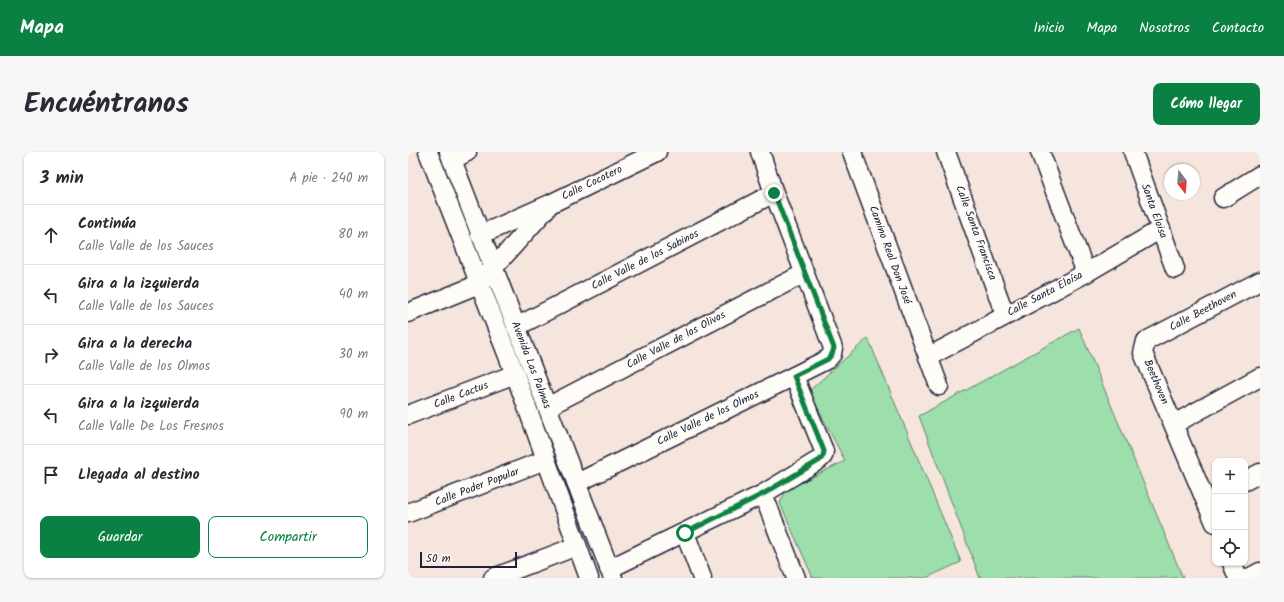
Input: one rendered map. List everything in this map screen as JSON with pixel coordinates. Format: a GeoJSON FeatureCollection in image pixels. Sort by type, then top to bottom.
{"type":"FeatureCollection","features":[{"type":"Feature","properties":{"kind":"street","name":"Avenida Las Palmas"},"geometry":{"type":"LineString","coordinates":[[428,152],[514,374],[589,578]]}},
{"type":"Feature","properties":{"kind":"street","name":"Calle Cocotero"},"geometry":{"type":"LineString","coordinates":[[480,235],[550,204],[656,152]]}},
{"type":"Feature","properties":{"kind":"street"},"geometry":{"type":"LineString","coordinates":[[760,152],[805,273]]}},
{"type":"Feature","properties":{"kind":"street","name":"Camino Real Don José"},"geometry":{"type":"LineString","coordinates":[[852,152],[939,386]]}},
{"type":"Feature","properties":{"kind":"street","name":"Calle Santa Francisca"},"geometry":{"type":"LineString","coordinates":[[946,152],[1005,315]]}},
{"type":"Feature","properties":{"kind":"street"},"geometry":{"type":"LineString","coordinates":[[1040,152],[1086,273]]}},
{"type":"Feature","properties":{"kind":"street","name":"Santa Eloisa"},"geometry":{"type":"LineString","coordinates":[[1133,152],[1175,269]]}},
{"type":"Feature","properties":{"kind":"street","name":"Avenida Las Palmas"},"geometry":{"type":"LineString","coordinates":[[456,155],[480,235],[611,574]]}},
{"type":"Feature","properties":{"kind":"street"},"geometry":{"type":"LineString","coordinates":[[1223,198],[1260,175]]}},
{"type":"Feature","properties":{"kind":"street","name":"Calle Valle de los Sabinos"},"geometry":{"type":"LineString","coordinates":[[516,326],[774,193]]}},
{"type":"Feature","properties":{"kind":"street","name":"Calle Cocotero"},"geometry":{"type":"LineString","coordinates":[[479,284],[550,204]]}},
{"type":"Feature","properties":{"kind":"street","name":"Calle Santa Eloísa"},"geometry":{"type":"LineString","coordinates":[[928,357],[1086,273],[1161,229]]}},
{"type":"Feature","properties":{"kind":"street","name":"Calle Valle de los Olmos"},"geometry":{"type":"LineString","coordinates":[[577,483],[828,359],[834,348],[805,273]]}},
{"type":"Feature","properties":{"kind":"street","name":"Calle Valle de los Olivos"},"geometry":{"type":"LineString","coordinates":[[547,407],[805,273]]}},
{"type":"Feature","properties":{"kind":"street","name":"Calle Beethoven"},"geometry":{"type":"LineString","coordinates":[[1146,341],[1260,281]]}},
{"type":"Feature","properties":{"kind":"street"},"geometry":{"type":"LineString","coordinates":[[408,313],[479,284]]}},
{"type":"Feature","properties":{"kind":"street","name":"Beethoven"},"geometry":{"type":"LineString","coordinates":[[1146,341],[1143,353],[1174,424],[1211,500]]}},
{"type":"Feature","properties":{"kind":"street","name":"Calle Cactus"},"geometry":{"type":"LineString","coordinates":[[408,415],[514,374]]}},
{"type":"Feature","properties":{"kind":"street"},"geometry":{"type":"LineString","coordinates":[[611,574],[685,533],[763,494],[820,460],[824,451],[794,376]]}},
{"type":"Feature","properties":{"kind":"street"},"geometry":{"type":"LineString","coordinates":[[1174,424],[1260,377]]}},
{"type":"Feature","properties":{"kind":"street","name":"Calle Poder Popular"},"geometry":{"type":"LineString","coordinates":[[408,513],[545,460]]}},
{"type":"Feature","properties":{"kind":"street"},"geometry":{"type":"LineString","coordinates":[[1248,479],[1260,473]]}},
{"type":"Feature","properties":{"kind":"street"},"geometry":{"type":"LineString","coordinates":[[763,494],[796,578]]}},
{"type":"Feature","properties":{"kind":"street"},"geometry":{"type":"LineString","coordinates":[[685,533],[702,578]]}},
{"type":"Feature","properties":{"kind":"street"},"geometry":{"type":"LineString","coordinates":[[493,578],[577,546]]}},
{"type":"Feature","properties":{"kind":"street"},"geometry":{"type":"LineString","coordinates":[[1233,566],[1238,578]]}},
{"type":"Feature","properties":{"kind":"street"},"geometry":{"type":"LineString","coordinates":[[1249,578],[1260,572]]}},
{"type":"Feature","properties":{"kind":"green space"},"geometry":{"type":"Polygon","coordinates":[[[1079,328],[1183,578],[980,578],[919,416],[1079,328]]]}},
{"type":"Feature","properties":{"kind":"green space"},"geometry":{"type":"Polygon","coordinates":[[[868,338],[961,562],[926,578],[813,578],[780,503],[786,490],[845,461],[809,391],[868,338]]]}},
{"type":"Feature","properties":{"kind":"route"},"geometry":{"type":"LineString","coordinates":[[685,533],[763,494],[820,460],[823,456],[824,451],[794,376],[828,359],[834,348],[774,193]]}}]}
